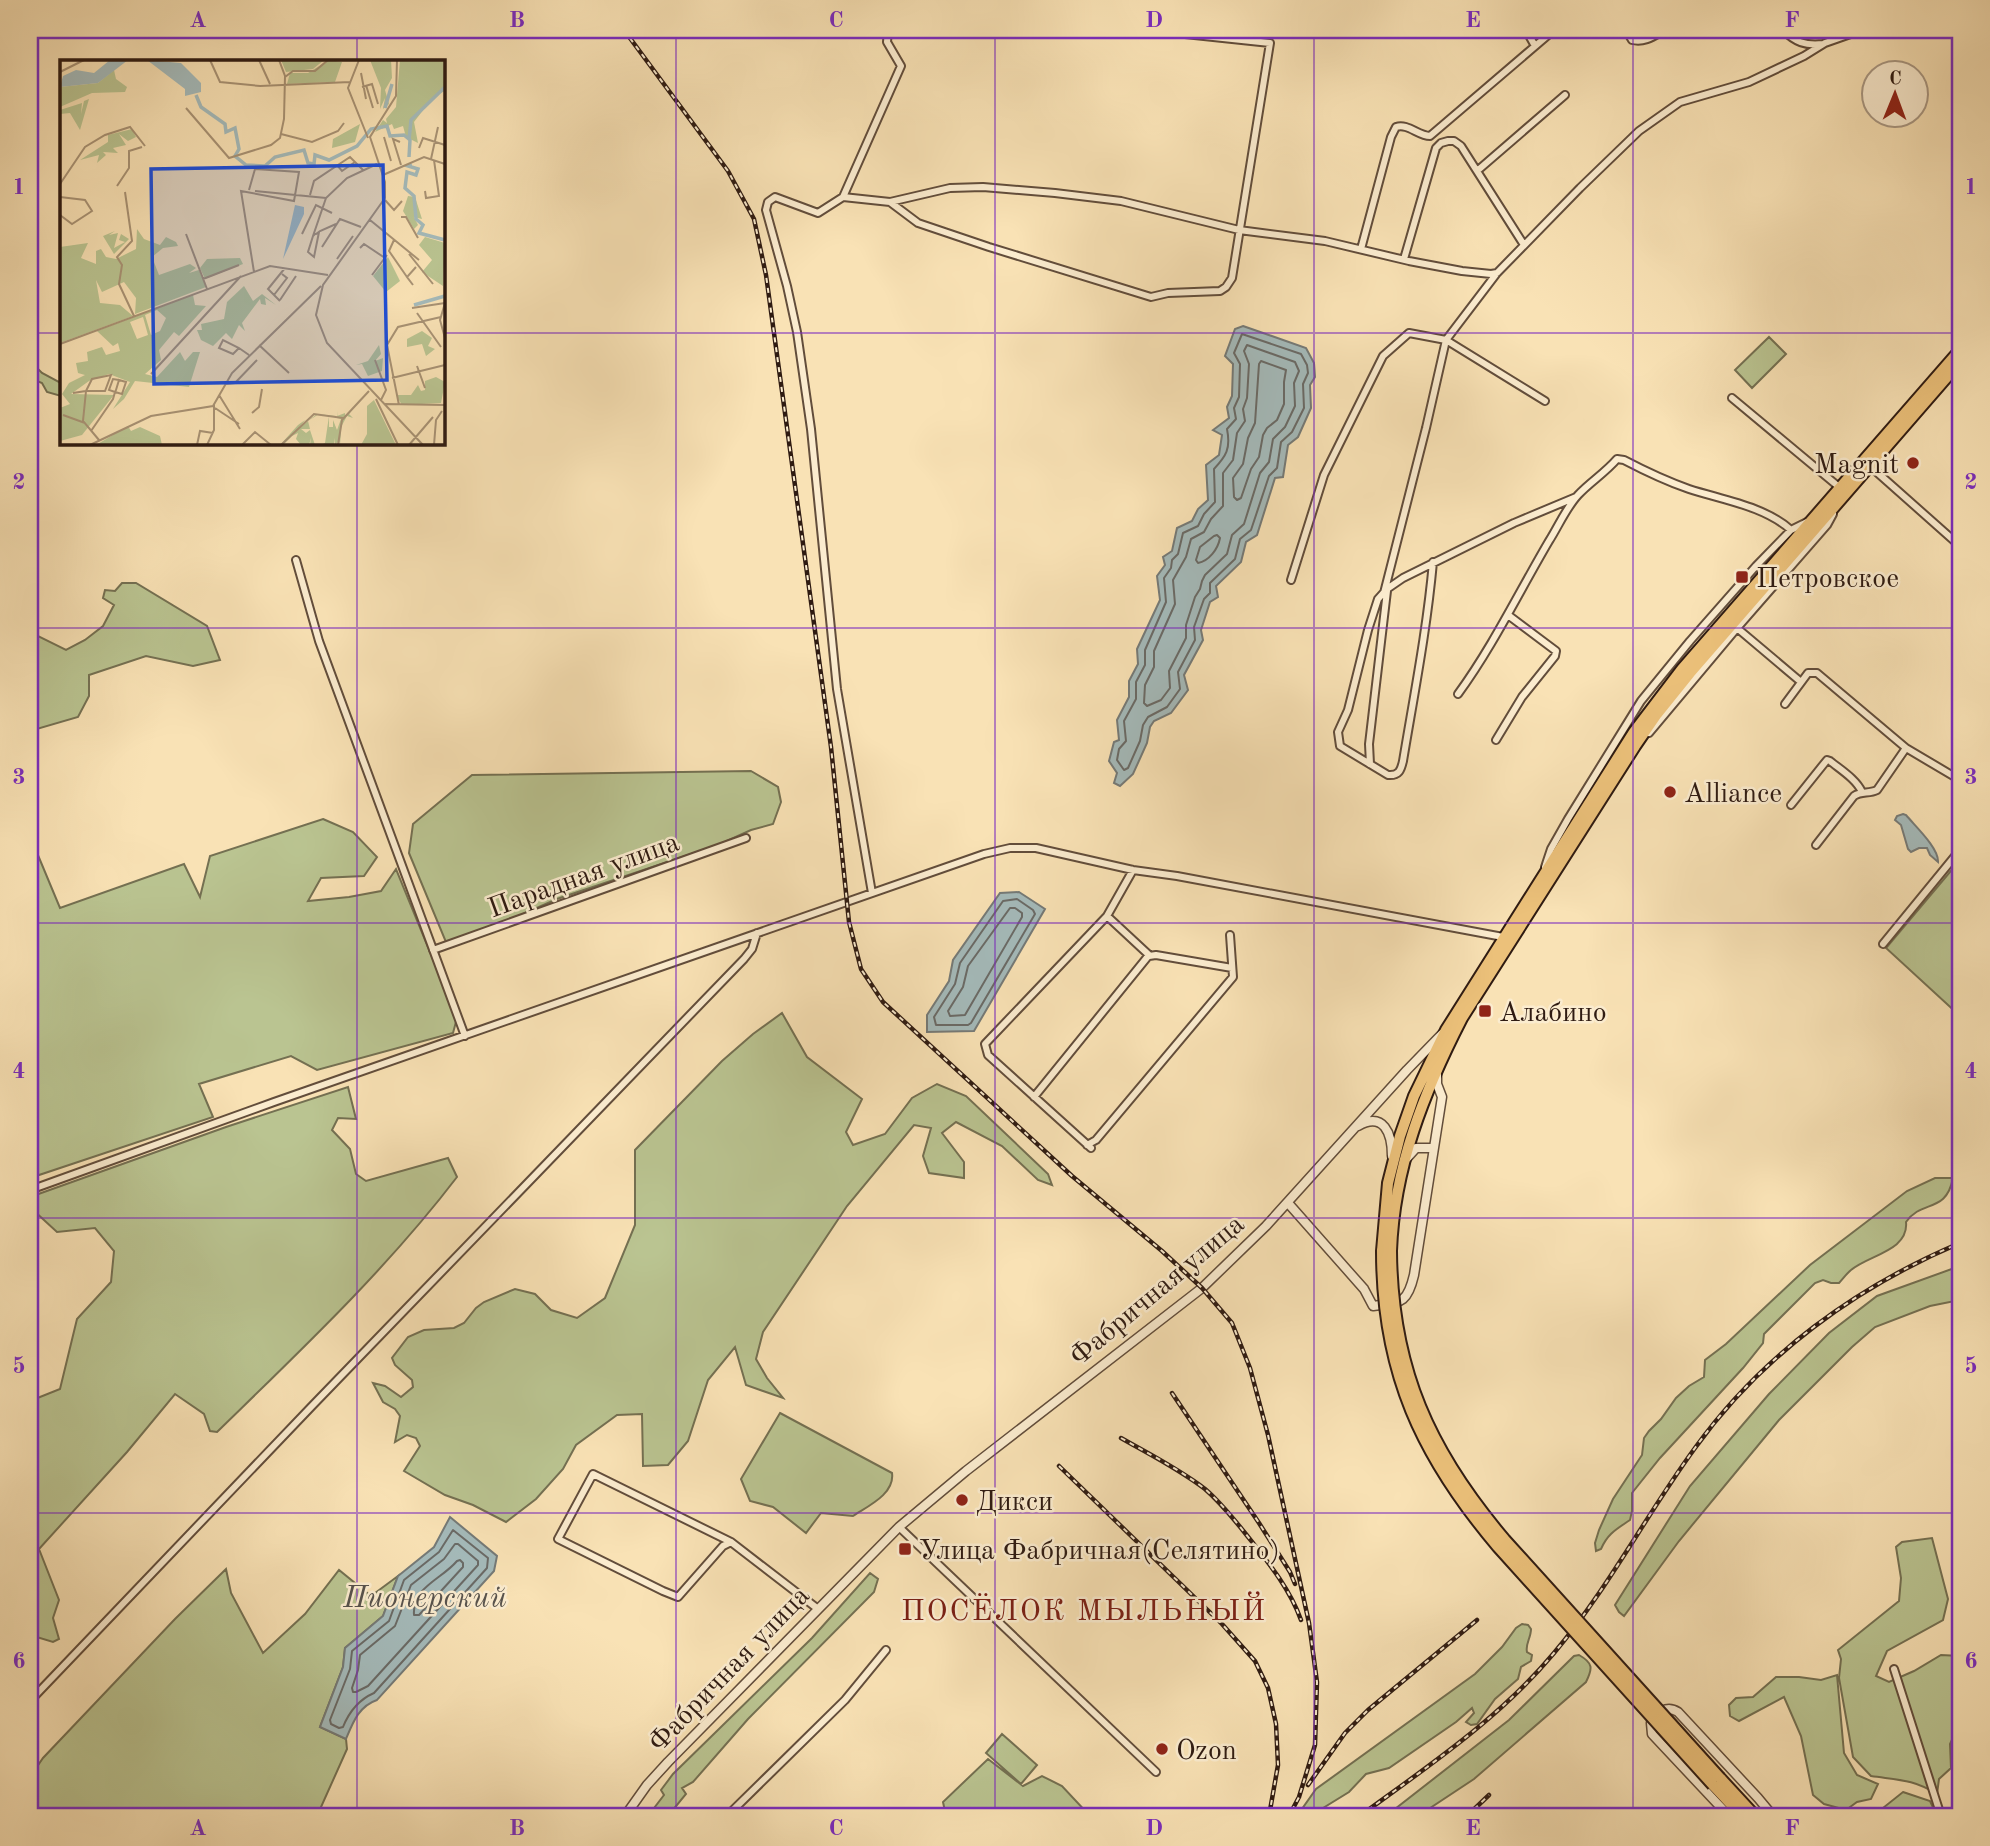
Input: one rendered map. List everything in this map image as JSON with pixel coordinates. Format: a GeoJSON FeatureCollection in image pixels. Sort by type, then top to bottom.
{"type":"FeatureCollection","features":[{"type":"Feature","properties":{"kind":"highway"},"geometry":{"type":"LineString","coordinates":[[1397,1166],[1414,1096],[1446,1030],[1651,707],[1960,350]]}},
{"type":"Feature","properties":{"kind":"highway"},"geometry":{"type":"LineString","coordinates":[[1755,1816],[1717,1781],[1498,1547],[1445,1479],[1422,1437],[1399,1377],[1385,1316],[1388,1184],[1462,1018],[1635,746],[1676,689],[1960,362]]}},
{"type":"Feature","properties":{"kind":"highway"},"geometry":{"type":"LineString","coordinates":[[1717,1781],[1742,1816]]}},
{"type":"Feature","properties":{"kind":"street"},"geometry":{"type":"LineString","coordinates":[[872,893],[837,689],[811,429],[797,332],[766,210],[768,202],[775,197],[818,213],[844,197],[901,66],[887,42],[888,30]]}},
{"type":"Feature","properties":{"kind":"street"},"geometry":{"type":"LineString","coordinates":[[890,202],[919,223],[1151,296],[1220,291],[1226,287],[1232,278],[1270,43],[1147,30]]}},
{"type":"Feature","properties":{"kind":"street"},"geometry":{"type":"LineString","coordinates":[[1526,30],[1535,46]]}},
{"type":"Feature","properties":{"kind":"street"},"geometry":{"type":"LineString","coordinates":[[1361,249],[1396,127],[1401,125],[1424,136],[1430,136],[1554,30]]}},
{"type":"Feature","properties":{"kind":"street"},"geometry":{"type":"LineString","coordinates":[[1626,30],[1632,40],[1638,41],[1665,30]]}},
{"type":"Feature","properties":{"kind":"street"},"geometry":{"type":"LineString","coordinates":[[1783,30],[1793,41],[1810,45],[1825,43],[1863,30]]}},
{"type":"Feature","properties":{"kind":"street"},"geometry":{"type":"LineString","coordinates":[[1370,764],[1368,752],[1371,719],[1386,591],[1446,340],[1497,273],[1639,131],[1680,102],[1749,82],[1825,43]]}},
{"type":"Feature","properties":{"kind":"street"},"geometry":{"type":"LineString","coordinates":[[1477,171],[1565,95]]}},
{"type":"Feature","properties":{"kind":"street"},"geometry":{"type":"LineString","coordinates":[[1404,259],[1436,148],[1446,141],[1454,141],[1464,149],[1524,245]]}},
{"type":"Feature","properties":{"kind":"street"},"geometry":{"type":"LineString","coordinates":[[844,197],[890,202],[950,188],[983,187],[1121,201],[1239,230],[1325,241],[1462,271],[1497,273]]}},
{"type":"Feature","properties":{"kind":"street"},"geometry":{"type":"LineString","coordinates":[[1290,580],[1324,475],[1383,356],[1409,333],[1446,340],[1545,401]]}},
{"type":"Feature","properties":{"kind":"street"},"geometry":{"type":"LineString","coordinates":[[1732,398],[1839,487]]}},
{"type":"Feature","properties":{"kind":"street"},"geometry":{"type":"LineString","coordinates":[[1458,694],[1479,665],[1576,496],[1608,470],[1617,459],[1670,482],[1767,514],[1791,530]]}},
{"type":"Feature","properties":{"kind":"street"},"geometry":{"type":"LineString","coordinates":[[1871,467],[1960,546]]}},
{"type":"Feature","properties":{"kind":"street"},"geometry":{"type":"LineString","coordinates":[[1433,562],[1423,651],[1401,770],[1393,776],[1340,746],[1338,736],[1348,710],[1378,599],[1386,591],[1433,562],[1576,496]]}},
{"type":"Feature","properties":{"kind":"street"},"geometry":{"type":"LineString","coordinates":[[1635,746],[1655,727],[1827,525],[1835,507]]}},
{"type":"Feature","properties":{"kind":"street"},"geometry":{"type":"LineString","coordinates":[[1541,879],[1551,849],[1641,701],[1756,566],[1791,530],[1812,520]]}},
{"type":"Feature","properties":{"kind":"street"},"geometry":{"type":"LineString","coordinates":[[296,560],[319,641],[465,1036]]}},
{"type":"Feature","properties":{"kind":"street"},"geometry":{"type":"LineString","coordinates":[[1496,740],[1522,697],[1555,656],[1556,651],[1508,615]]}},
{"type":"Feature","properties":{"kind":"street"},"geometry":{"type":"LineString","coordinates":[[1737,628],[1801,682]]}},
{"type":"Feature","properties":{"kind":"street"},"geometry":{"type":"LineString","coordinates":[[1785,704],[1808,673],[1817,673],[1906,748],[1960,780]]}},
{"type":"Feature","properties":{"kind":"street"},"geometry":{"type":"LineString","coordinates":[[1816,845],[1854,796],[1877,790],[1906,748]]}},
{"type":"Feature","properties":{"kind":"street"},"geometry":{"type":"LineString","coordinates":[[1791,805],[1827,760],[1852,779],[1862,792]]}},
{"type":"Feature","properties":{"kind":"street","name":"Парадная улица"},"geometry":{"type":"LineString","coordinates":[[433,950],[746,838]]}},
{"type":"Feature","properties":{"kind":"street"},"geometry":{"type":"LineString","coordinates":[[30,1190],[757,933],[984,854],[1010,848],[1036,848],[1133,870],[1503,937]]}},
{"type":"Feature","properties":{"kind":"street"},"geometry":{"type":"LineString","coordinates":[[1883,944],[1960,850]]}},
{"type":"Feature","properties":{"kind":"street"},"geometry":{"type":"LineString","coordinates":[[1133,870],[1107,916],[985,1044],[988,1055],[1089,1147],[1233,977],[1230,935]]}},
{"type":"Feature","properties":{"kind":"street"},"geometry":{"type":"LineString","coordinates":[[1107,916],[1149,956]]}},
{"type":"Feature","properties":{"kind":"street"},"geometry":{"type":"LineString","coordinates":[[30,1701],[293,1425],[744,960],[757,933]]}},
{"type":"Feature","properties":{"kind":"street"},"geometry":{"type":"LineString","coordinates":[[1034,1097],[1149,956],[1233,968]]}},
{"type":"Feature","properties":{"kind":"street","name":"Фабричная улица"},"geometry":{"type":"LineString","coordinates":[[625,1816],[647,1785],[668,1762],[899,1527],[966,1471],[1202,1287],[1288,1203],[1416,1059],[1446,1030]]}},
{"type":"Feature","properties":{"kind":"street"},"geometry":{"type":"LineString","coordinates":[[1288,1203],[1364,1289],[1373,1306],[1401,1302],[1411,1289],[1434,1148],[1442,1097],[1437,1084],[1439,1065]]}},
{"type":"Feature","properties":{"kind":"street"},"geometry":{"type":"LineString","coordinates":[[1353,1129],[1373,1121],[1383,1125],[1390,1133],[1397,1166]]}},
{"type":"Feature","properties":{"kind":"street"},"geometry":{"type":"LineString","coordinates":[[1397,1166],[1413,1150],[1420,1147],[1434,1148]]}},
{"type":"Feature","properties":{"kind":"street"},"geometry":{"type":"LineString","coordinates":[[731,1542],[723,1546],[678,1597],[558,1539],[593,1474],[731,1542],[818,1609]]}},
{"type":"Feature","properties":{"kind":"street"},"geometry":{"type":"LineString","coordinates":[[899,1527],[1156,1772]]}},
{"type":"Feature","properties":{"kind":"street"},"geometry":{"type":"LineString","coordinates":[[727,1816],[845,1700],[886,1650]]}},
{"type":"Feature","properties":{"kind":"street"},"geometry":{"type":"LineString","coordinates":[[1894,1670],[1941,1816]]}},
{"type":"Feature","properties":{"kind":"street"},"geometry":{"type":"LineString","coordinates":[[1729,1816],[1652,1734],[1651,1723],[1659,1712],[1671,1709],[1678,1712],[1773,1816]]}},
{"type":"Feature","properties":{"kind":"green space"},"geometry":{"type":"Polygon","coordinates":[[[1769,337],[1786,354],[1752,388],[1735,370],[1769,337]]]}},
{"type":"Feature","properties":{"kind":"green space"},"geometry":{"type":"Polygon","coordinates":[[[30,361],[42,373],[60,382],[60,396],[47,392],[42,383],[30,378],[30,361]]]}},
{"type":"Feature","properties":{"kind":"green space"},"geometry":{"type":"Polygon","coordinates":[[[122,583],[136,583],[207,626],[220,660],[193,666],[146,656],[89,675],[89,696],[78,717],[30,731],[30,632],[66,650],[85,640],[103,626],[114,605],[103,598],[105,590],[115,591],[122,583]]]}},
{"type":"Feature","properties":{"kind":"green space"},"geometry":{"type":"Polygon","coordinates":[[[751,771],[778,787],[781,802],[773,824],[557,899],[448,947],[409,853],[413,824],[472,775],[751,771]]]}},
{"type":"Feature","properties":{"kind":"green space"},"geometry":{"type":"Polygon","coordinates":[[[323,819],[353,832],[377,857],[364,876],[321,878],[308,901],[381,891],[396,869],[457,1018],[453,1033],[317,1070],[291,1056],[199,1084],[213,1117],[30,1178],[30,836],[60,908],[184,864],[200,897],[210,856],[323,819]]]}},
{"type":"Feature","properties":{"kind":"green space"},"geometry":{"type":"Polygon","coordinates":[[[1960,860],[1960,1016],[1886,948],[1960,860]]]}},
{"type":"Feature","properties":{"kind":"green space"},"geometry":{"type":"Polygon","coordinates":[[[782,1013],[807,1057],[862,1099],[846,1132],[853,1145],[885,1134],[912,1098],[937,1084],[966,1096],[1048,1174],[1052,1185],[1038,1180],[1002,1146],[956,1122],[942,1133],[964,1162],[964,1178],[929,1173],[923,1156],[931,1128],[914,1125],[847,1206],[763,1332],[756,1359],[783,1398],[746,1385],[735,1347],[708,1380],[688,1441],[668,1465],[643,1466],[642,1414],[617,1415],[576,1445],[563,1469],[536,1499],[506,1522],[473,1505],[445,1495],[404,1471],[420,1446],[416,1438],[407,1435],[395,1442],[400,1416],[395,1409],[383,1402],[373,1383],[385,1386],[401,1397],[413,1387],[412,1380],[395,1365],[392,1358],[408,1337],[424,1330],[454,1328],[464,1323],[484,1302],[515,1289],[535,1294],[551,1310],[577,1318],[605,1298],[635,1225],[635,1150],[722,1061],[782,1013]]]}},
{"type":"Feature","properties":{"kind":"green space"},"geometry":{"type":"Polygon","coordinates":[[[348,1087],[356,1119],[338,1118],[332,1130],[350,1149],[356,1174],[366,1181],[448,1158],[457,1177],[372,1277],[217,1432],[210,1431],[204,1414],[175,1394],[127,1452],[39,1549],[59,1600],[53,1618],[59,1639],[53,1642],[30,1635],[30,1401],[60,1389],[77,1319],[111,1282],[114,1251],[95,1228],[57,1232],[33,1210],[30,1211],[30,1197],[348,1087]]]}},
{"type":"Feature","properties":{"kind":"green space"},"geometry":{"type":"Polygon","coordinates":[[[1935,1178],[1953,1178],[1950,1189],[1939,1202],[1912,1215],[1906,1222],[1901,1240],[1858,1265],[1839,1283],[1823,1280],[1815,1283],[1764,1334],[1763,1343],[1743,1368],[1660,1458],[1632,1493],[1630,1520],[1613,1532],[1601,1549],[1596,1551],[1595,1543],[1599,1530],[1613,1499],[1642,1455],[1644,1438],[1676,1398],[1704,1377],[1705,1360],[1726,1344],[1810,1265],[1907,1191],[1935,1178]]]}},
{"type":"Feature","properties":{"kind":"green space"},"geometry":{"type":"Polygon","coordinates":[[[1960,1266],[1960,1300],[1930,1306],[1875,1327],[1852,1347],[1779,1420],[1679,1541],[1624,1616],[1619,1612],[1615,1605],[1690,1486],[1769,1394],[1829,1333],[1877,1296],[1960,1266]]]}},
{"type":"Feature","properties":{"kind":"green space"},"geometry":{"type":"Polygon","coordinates":[[[780,1413],[892,1473],[892,1480],[885,1493],[853,1516],[821,1513],[806,1533],[773,1507],[750,1501],[741,1479],[780,1413]]]}},
{"type":"Feature","properties":{"kind":"green space"},"geometry":{"type":"Polygon","coordinates":[[[1932,1538],[1948,1599],[1943,1620],[1887,1651],[1876,1676],[1889,1682],[1941,1655],[1960,1656],[1960,1723],[1950,1744],[1951,1768],[1939,1779],[1937,1794],[1913,1783],[1871,1776],[1853,1757],[1839,1678],[1841,1659],[1838,1650],[1899,1601],[1901,1578],[1896,1547],[1902,1542],[1932,1538]]]}},
{"type":"Feature","properties":{"kind":"green space"},"geometry":{"type":"Polygon","coordinates":[[[226,1569],[231,1593],[263,1653],[305,1614],[339,1570],[371,1596],[398,1576],[383,1616],[345,1648],[343,1667],[320,1727],[346,1739],[347,1749],[317,1816],[30,1816],[30,1777],[43,1758],[226,1569]]]}},
{"type":"Feature","properties":{"kind":"green space"},"geometry":{"type":"Polygon","coordinates":[[[870,1573],[878,1579],[874,1592],[748,1719],[693,1782],[682,1788],[686,1794],[668,1816],[648,1816],[664,1795],[661,1790],[673,1774],[812,1638],[870,1573]]]}},
{"type":"Feature","properties":{"kind":"green space"},"geometry":{"type":"Polygon","coordinates":[[[1522,1624],[1531,1629],[1527,1652],[1532,1655],[1531,1661],[1521,1667],[1518,1679],[1495,1699],[1477,1724],[1466,1722],[1474,1713],[1472,1708],[1389,1768],[1366,1774],[1349,1792],[1310,1816],[1297,1816],[1316,1789],[1475,1674],[1522,1624]]]}},
{"type":"Feature","properties":{"kind":"green space"},"geometry":{"type":"Polygon","coordinates":[[[1579,1655],[1590,1666],[1586,1682],[1474,1779],[1418,1816],[1386,1816],[1509,1720],[1574,1656],[1579,1655]]]}},
{"type":"Feature","properties":{"kind":"green space"},"geometry":{"type":"Polygon","coordinates":[[[1837,1675],[1844,1753],[1857,1775],[1878,1784],[1871,1799],[1857,1802],[1846,1810],[1824,1804],[1813,1795],[1801,1736],[1784,1697],[1739,1721],[1730,1716],[1729,1705],[1736,1698],[1753,1697],[1776,1677],[1821,1680],[1837,1675]]]}},
{"type":"Feature","properties":{"kind":"green space"},"geometry":{"type":"Polygon","coordinates":[[[1002,1734],[1037,1765],[1021,1784],[986,1753],[1002,1734]]]}},
{"type":"Feature","properties":{"kind":"green space"},"geometry":{"type":"Polygon","coordinates":[[[988,1759],[1023,1786],[1042,1776],[1062,1786],[1090,1816],[946,1816],[943,1802],[988,1759]]]}},
{"type":"Feature","properties":{"kind":"green space"},"geometry":{"type":"Polygon","coordinates":[[[1903,1792],[1930,1801],[1937,1816],[1869,1816],[1878,1812],[1903,1792]]]}},
{"type":"Feature","properties":{"kind":"water"},"geometry":{"type":"Polygon","coordinates":[[[1243,326],[1306,348],[1314,363],[1315,377],[1310,385],[1311,408],[1298,437],[1288,445],[1283,477],[1275,478],[1257,535],[1246,542],[1241,562],[1216,586],[1218,597],[1210,602],[1201,630],[1203,640],[1184,675],[1188,690],[1171,713],[1154,721],[1133,774],[1120,786],[1114,783],[1117,773],[1109,761],[1114,742],[1119,740],[1117,720],[1129,697],[1129,681],[1138,664],[1137,649],[1160,600],[1157,576],[1165,565],[1163,557],[1172,551],[1177,528],[1192,521],[1198,509],[1208,500],[1206,465],[1219,455],[1222,435],[1213,430],[1229,418],[1227,407],[1232,396],[1233,364],[1225,356],[1235,329],[1243,326]]]}},
{"type":"Feature","properties":{"kind":"water"},"geometry":{"type":"Polygon","coordinates":[[[1903,814],[1931,844],[1938,862],[1927,848],[1911,852],[1908,849],[1901,825],[1895,820],[1903,814]]]}},
{"type":"Feature","properties":{"kind":"water"},"geometry":{"type":"Polygon","coordinates":[[[1019,892],[1045,909],[974,1031],[927,1032],[927,1015],[949,981],[953,960],[1000,893],[1019,892]]]}},
{"type":"Feature","properties":{"kind":"water","name":"Пионерский"},"geometry":{"type":"Polygon","coordinates":[[[450,1517],[497,1556],[494,1571],[377,1700],[361,1710],[346,1739],[320,1727],[343,1667],[345,1648],[383,1616],[398,1576],[434,1547],[450,1517]]]}},
{"type":"Feature","properties":{"kind":"railway"},"geometry":{"type":"LineString","coordinates":[[624,30],[728,171],[754,219],[766,275],[831,747],[849,922],[861,969],[883,1002],[1072,1176],[1202,1288],[1232,1323],[1250,1368],[1268,1435],[1309,1623],[1317,1682],[1315,1745],[1299,1797],[1289,1816]]}},
{"type":"Feature","properties":{"kind":"railway"},"geometry":{"type":"LineString","coordinates":[[1360,1816],[1462,1740],[1533,1677],[1574,1629],[1695,1448],[1721,1414],[1750,1383],[1814,1327],[1848,1303],[1884,1281],[1960,1243]]}},
{"type":"Feature","properties":{"kind":"railway"},"geometry":{"type":"LineString","coordinates":[[1172,1393],[1259,1523],[1295,1584]]}},
{"type":"Feature","properties":{"kind":"railway"},"geometry":{"type":"LineString","coordinates":[[1121,1438],[1185,1475],[1216,1499],[1277,1575],[1301,1620]]}},
{"type":"Feature","properties":{"kind":"railway"},"geometry":{"type":"LineString","coordinates":[[1059,1466],[1222,1624],[1255,1661],[1268,1688],[1276,1724],[1278,1765],[1269,1816]]}},
{"type":"Feature","properties":{"kind":"railway"},"geometry":{"type":"LineString","coordinates":[[1308,1785],[1345,1733],[1368,1710],[1477,1620]]}},
{"type":"Feature","properties":{"kind":"railway"},"geometry":{"type":"LineString","coordinates":[[1467,1816],[1489,1795]]}},
{"type":"Feature","properties":{"kind":"place","name":"Magnit"},"geometry":{"type":"Point","coordinates":[1913,463]}},
{"type":"Feature","properties":{"kind":"place","name":"Петровское"},"geometry":{"type":"Point","coordinates":[1742,577]}},
{"type":"Feature","properties":{"kind":"place","name":"Alliance"},"geometry":{"type":"Point","coordinates":[1670,792]}},
{"type":"Feature","properties":{"kind":"place","name":"Алабино"},"geometry":{"type":"Point","coordinates":[1485,1011]}},
{"type":"Feature","properties":{"kind":"place","name":"Дикси"},"geometry":{"type":"Point","coordinates":[962,1500]}},
{"type":"Feature","properties":{"kind":"place","name":"Улица Фабричная(Селятино)"},"geometry":{"type":"Point","coordinates":[905,1549]}},
{"type":"Feature","properties":{"kind":"place","name":"Ozon"},"geometry":{"type":"Point","coordinates":[1162,1749]}},
{"type":"Feature","properties":{"kind":"district","name":"ПОСЁЛОК МЫЛЬНЫЙ"},"geometry":{"type":"Point","coordinates":[1084,1610]}}]}
